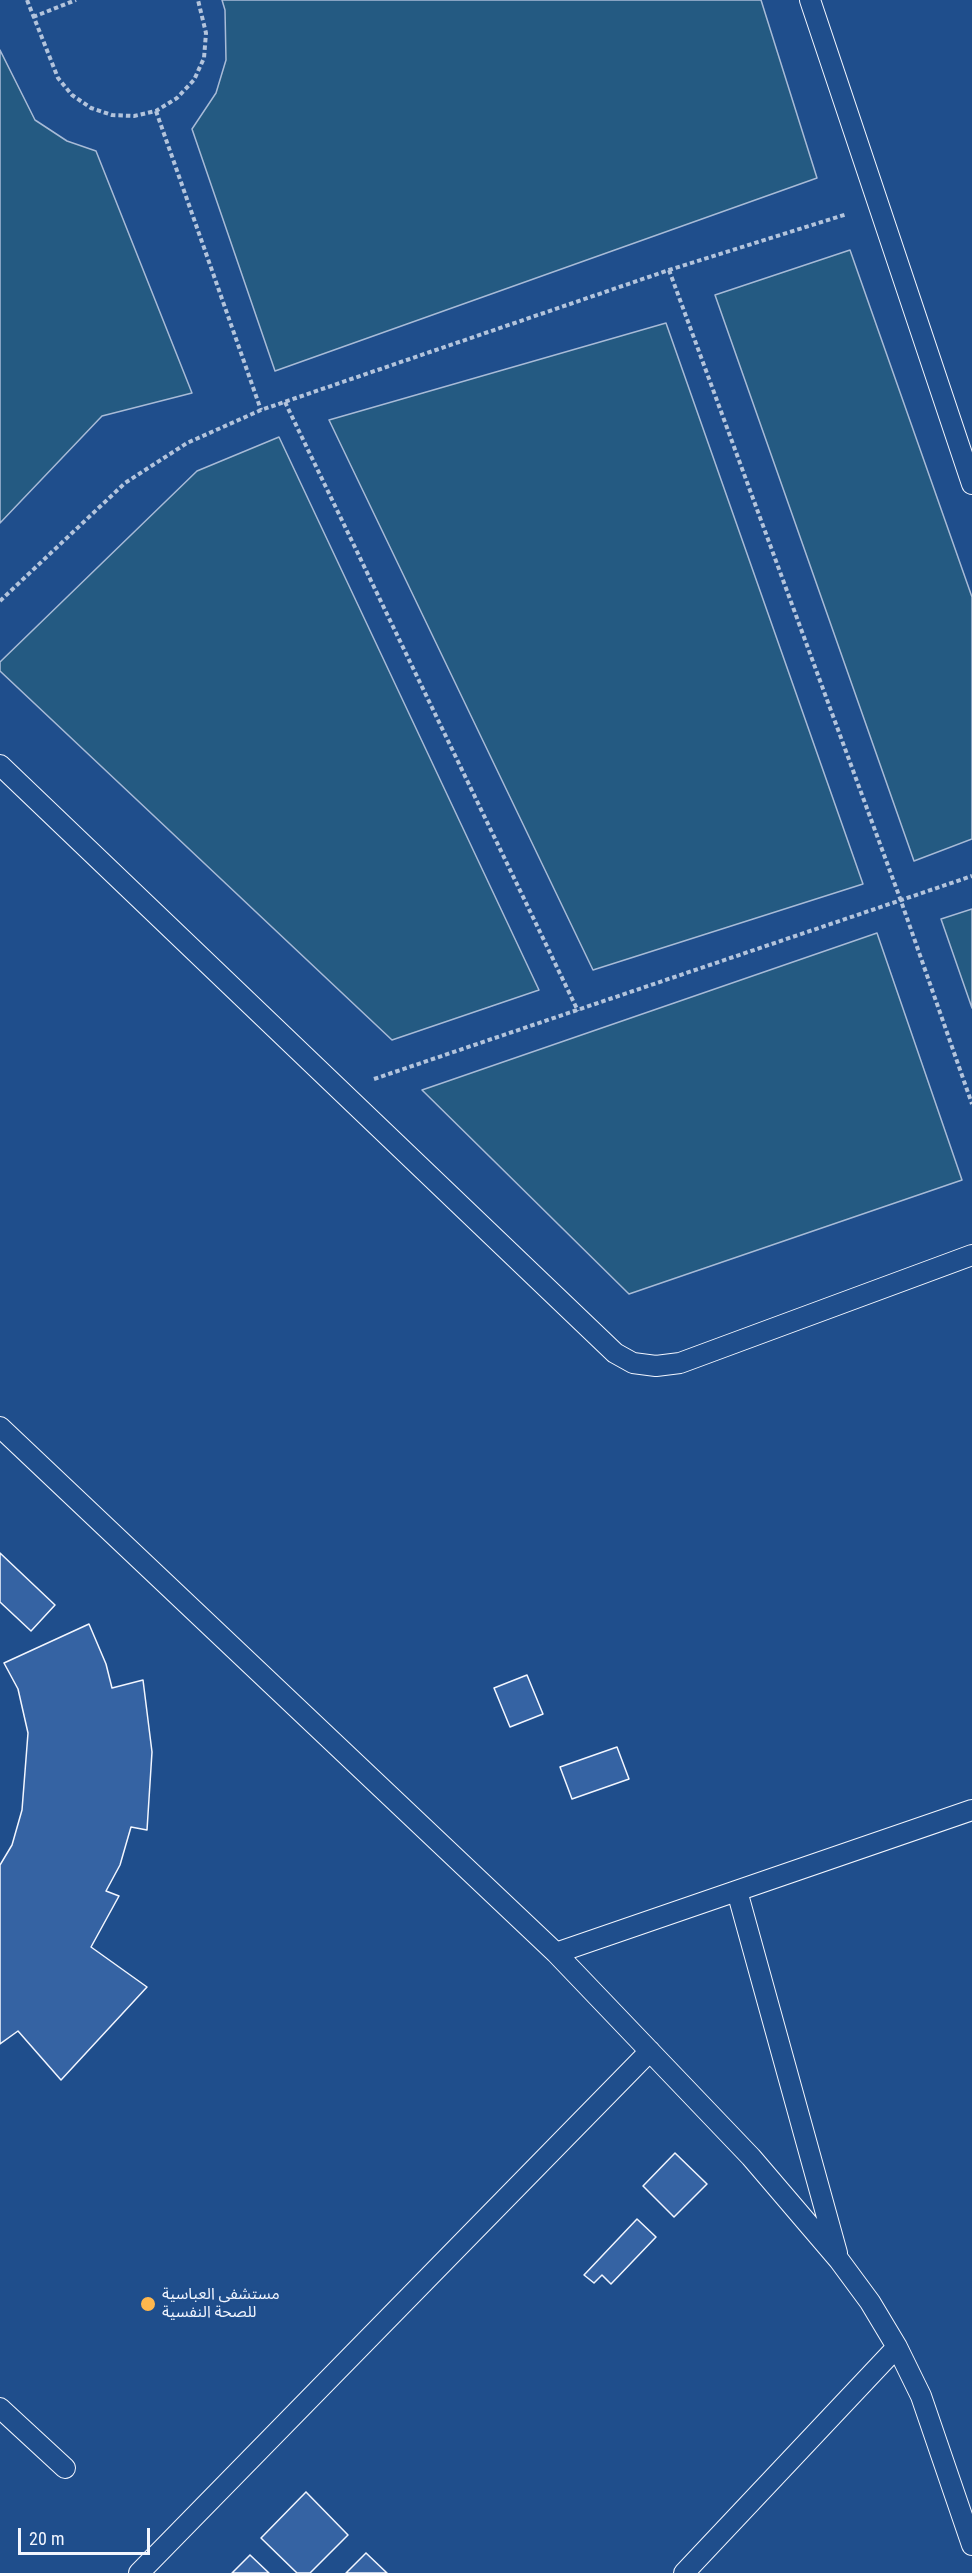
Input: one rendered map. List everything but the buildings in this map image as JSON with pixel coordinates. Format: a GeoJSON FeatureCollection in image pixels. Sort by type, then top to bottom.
{"type":"FeatureCollection","features":[{"type":"Feature","properties":{"kind":"lane"},"geometry":{"type":"LineString","coordinates":[[810,0],[972,484]]}},
{"type":"Feature","properties":{"kind":"lane"},"geometry":{"type":"LineString","coordinates":[[0,765],[615,1353],[633,1363],[656,1366],[680,1363],[972,1255]]}},
{"type":"Feature","properties":{"kind":"lane"},"geometry":{"type":"LineString","coordinates":[[0,1427],[556,1953],[751,2157],[838,2260],[870,2302],[897,2347],[921,2396],[972,2545]]}},
{"type":"Feature","properties":{"kind":"lane"},"geometry":{"type":"LineString","coordinates":[[556,1953],[972,1810]]}},
{"type":"Feature","properties":{"kind":"lane"},"geometry":{"type":"LineString","coordinates":[[737,1891],[838,2260]]}},
{"type":"Feature","properties":{"kind":"lane"},"geometry":{"type":"LineString","coordinates":[[139,2573],[650,2051]]}},
{"type":"Feature","properties":{"kind":"lane"},"geometry":{"type":"LineString","coordinates":[[684,2573],[897,2347]]}},
{"type":"Feature","properties":{"kind":"lane"},"geometry":{"type":"LineString","coordinates":[[0,2408],[65,2468]]}},
{"type":"Feature","properties":{"kind":"path"},"geometry":{"type":"LineString","coordinates":[[27,0],[58,78],[72,95],[91,108],[112,115],[134,116],[156,111],[177,99],[194,80],[204,58],[206,33],[198,0]]}},
{"type":"Feature","properties":{"kind":"path"},"geometry":{"type":"LineString","coordinates":[[33,16],[76,0]]}},
{"type":"Feature","properties":{"kind":"path"},"geometry":{"type":"LineString","coordinates":[[156,111],[261,410]]}},
{"type":"Feature","properties":{"kind":"path"},"geometry":{"type":"LineString","coordinates":[[0,601],[125,483],[187,443],[261,410],[669,270],[880,204]]}},
{"type":"Feature","properties":{"kind":"path"},"geometry":{"type":"LineString","coordinates":[[669,270],[902,901],[972,1104]]}},
{"type":"Feature","properties":{"kind":"path"},"geometry":{"type":"LineString","coordinates":[[285,402],[578,1011]]}},
{"type":"Feature","properties":{"kind":"path"},"geometry":{"type":"LineString","coordinates":[[342,1090],[972,876]]}},
{"type":"Feature","properties":{"kind":"shaded area"},"geometry":{"type":"Polygon","coordinates":[[[222,0],[761,0],[817,178],[275,371],[192,129],[216,93],[226,60],[225,10],[222,0]]]}},
{"type":"Feature","properties":{"kind":"shaded area"},"geometry":{"type":"Polygon","coordinates":[[[0,50],[35,120],[67,141],[96,151],[192,393],[102,416],[0,523],[0,50]]]}},
{"type":"Feature","properties":{"kind":"shaded area"},"geometry":{"type":"Polygon","coordinates":[[[850,250],[972,597],[972,839],[914,861],[715,295],[850,250]]]}},
{"type":"Feature","properties":{"kind":"shaded area"},"geometry":{"type":"Polygon","coordinates":[[[666,323],[863,884],[593,970],[329,420],[666,323]]]}},
{"type":"Feature","properties":{"kind":"shaded area"},"geometry":{"type":"Polygon","coordinates":[[[279,437],[539,990],[392,1040],[0,671],[0,662],[197,471],[279,437]]]}},
{"type":"Feature","properties":{"kind":"shaded area"},"geometry":{"type":"Polygon","coordinates":[[[972,909],[972,1008],[941,919],[972,909]]]}},
{"type":"Feature","properties":{"kind":"shaded area"},"geometry":{"type":"Polygon","coordinates":[[[877,933],[962,1180],[629,1294],[422,1090],[877,933]]]}},
{"type":"Feature","properties":{"kind":"place","name":"مستشفى العباسية للصحة النفسية"},"geometry":{"type":"Point","coordinates":[148,2304]}}]}
